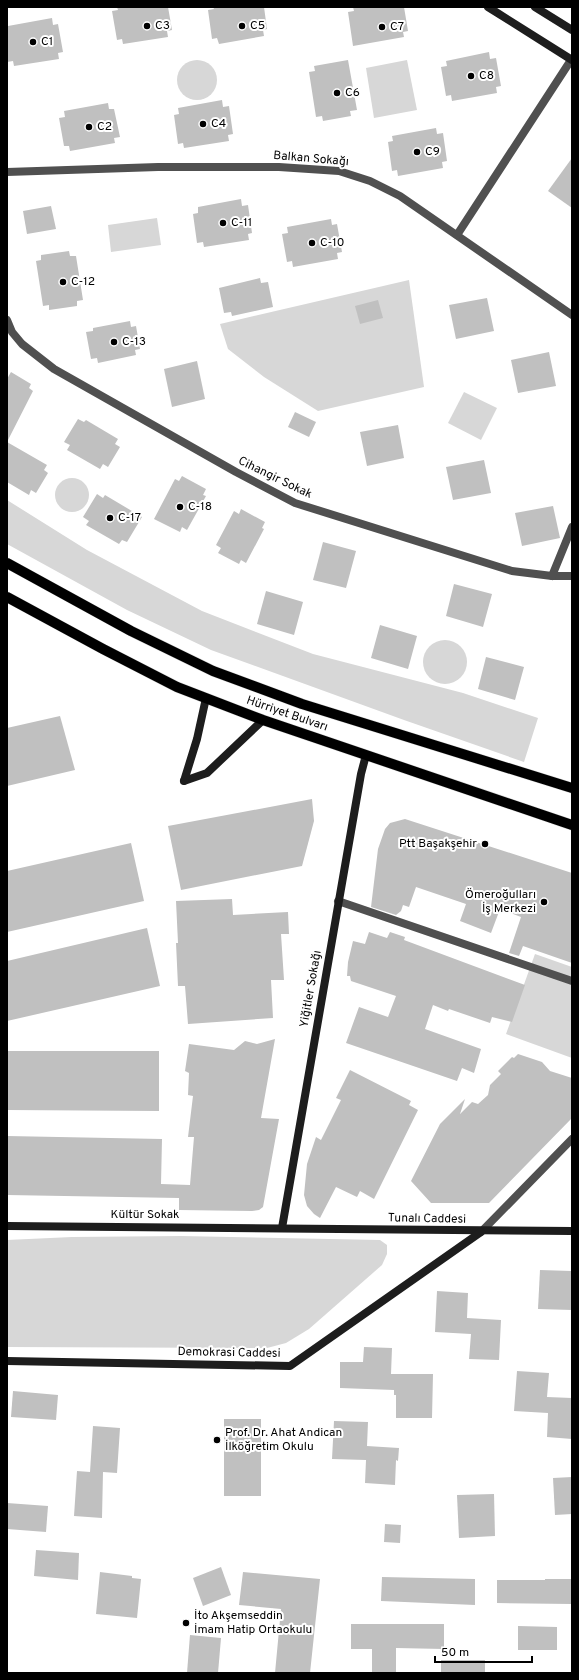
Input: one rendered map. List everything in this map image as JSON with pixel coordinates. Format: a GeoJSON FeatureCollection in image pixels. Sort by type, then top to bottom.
{"type":"FeatureCollection","features":[{"type":"Feature","properties":{"kind":"main road","name":"Hürriyet Bulvarı"},"geometry":{"type":"LineString","coordinates":[[7,564],[131,631],[213,672],[302,704],[572,788]]}},
{"type":"Feature","properties":{"kind":"main road","name":"Hürriyet Bulvarı"},"geometry":{"type":"LineString","coordinates":[[7,597],[102,649],[177,687],[263,720],[572,825]]}},
{"type":"Feature","properties":{"kind":"street"},"geometry":{"type":"LineString","coordinates":[[457,235],[572,60],[488,7]]}},
{"type":"Feature","properties":{"kind":"street"},"geometry":{"type":"LineString","coordinates":[[535,7],[572,30]]}},
{"type":"Feature","properties":{"kind":"street","name":"Balkan Sokağı"},"geometry":{"type":"LineString","coordinates":[[7,172],[167,166],[279,167],[339,171],[370,181],[400,196],[572,315]]}},
{"type":"Feature","properties":{"kind":"street","name":"Cihangir Sokak"},"geometry":{"type":"LineString","coordinates":[[7,320],[12,332],[22,344],[54,369],[236,472],[295,503],[512,571],[552,576],[572,576]]}},
{"type":"Feature","properties":{"kind":"street"},"geometry":{"type":"LineString","coordinates":[[552,576],[572,527]]}},
{"type":"Feature","properties":{"kind":"street"},"geometry":{"type":"LineString","coordinates":[[206,698],[197,739],[184,781],[208,774],[263,720]]}},
{"type":"Feature","properties":{"kind":"street","name":"Yiğitler Sokağı"},"geometry":{"type":"LineString","coordinates":[[282,1228],[338,901],[366,754]]}},
{"type":"Feature","properties":{"kind":"street"},"geometry":{"type":"LineString","coordinates":[[338,901],[572,981]]}},
{"type":"Feature","properties":{"kind":"street"},"geometry":{"type":"LineString","coordinates":[[481,1232],[572,1139]]}},
{"type":"Feature","properties":{"kind":"street","name":"Kültür Sokak"},"geometry":{"type":"LineString","coordinates":[[7,1226],[282,1228]]}},
{"type":"Feature","properties":{"kind":"street","name":"Tunalı Caddesi"},"geometry":{"type":"LineString","coordinates":[[282,1228],[481,1232],[572,1231]]}},
{"type":"Feature","properties":{"kind":"street","name":"Demokrasi Caddesi"},"geometry":{"type":"LineString","coordinates":[[7,1362],[290,1366],[481,1232]]}},
{"type":"Feature","properties":{"kind":"shaded area"},"geometry":{"type":"Polygon","coordinates":[[[193,60],[201,60],[208,63],[214,69],[217,80],[214,91],[208,97],[201,100],[193,100],[186,97],[180,91],[177,84],[177,76],[180,69],[186,63],[193,60]]]}},
{"type":"Feature","properties":{"kind":"shaded area"},"geometry":{"type":"Polygon","coordinates":[[[407,60],[417,110],[374,118],[366,68],[407,60]]]}},
{"type":"Feature","properties":{"kind":"shaded area"},"geometry":{"type":"Polygon","coordinates":[[[157,218],[161,245],[111,252],[108,225],[157,218]]]}},
{"type":"Feature","properties":{"kind":"shaded area"},"geometry":{"type":"Polygon","coordinates":[[[409,280],[424,387],[318,411],[264,377],[228,349],[220,324],[409,280]]]}},
{"type":"Feature","properties":{"kind":"shaded area"},"geometry":{"type":"Polygon","coordinates":[[[464,392],[497,408],[481,440],[448,423],[464,392]]]}},
{"type":"Feature","properties":{"kind":"shaded area"},"geometry":{"type":"Polygon","coordinates":[[[69,478],[75,478],[79,479],[86,485],[89,495],[88,502],[82,509],[75,512],[69,512],[65,511],[58,505],[55,498],[55,492],[56,488],[62,481],[69,478]]]}},
{"type":"Feature","properties":{"kind":"shaded area"},"geometry":{"type":"Polygon","coordinates":[[[7,500],[87,550],[202,611],[313,654],[463,693],[538,718],[524,762],[211,650],[127,610],[7,544],[7,500]]]}},
{"type":"Feature","properties":{"kind":"shaded area"},"geometry":{"type":"Polygon","coordinates":[[[445,640],[457,644],[463,650],[467,662],[463,674],[457,680],[445,684],[433,680],[427,674],[423,662],[427,650],[433,644],[445,640]]]}},
{"type":"Feature","properties":{"kind":"shaded area"},"geometry":{"type":"Polygon","coordinates":[[[535,954],[572,967],[572,1058],[506,1034],[535,954]]]}},
{"type":"Feature","properties":{"kind":"shaded area"},"geometry":{"type":"Polygon","coordinates":[[[181,1236],[380,1240],[387,1245],[387,1254],[382,1265],[309,1329],[286,1343],[267,1348],[7,1347],[7,1240],[72,1237],[181,1236]]]}},
{"type":"Feature","properties":{"kind":"building","name":"C3"},"geometry":{"type":"Polygon","coordinates":[[[117,7],[168,7],[172,30],[167,31],[168,37],[123,44],[122,39],[117,40],[112,11],[118,10],[117,7]]]}},
{"type":"Feature","properties":{"kind":"building","name":"C5"},"geometry":{"type":"Polygon","coordinates":[[[213,7],[264,7],[267,29],[263,30],[264,36],[219,44],[217,38],[212,39],[208,10],[214,9],[213,7]]]}},
{"type":"Feature","properties":{"kind":"building","name":"C7"},"geometry":{"type":"Polygon","coordinates":[[[353,7],[404,7],[408,31],[403,32],[404,37],[353,46],[348,12],[354,11],[353,7]]]}},
{"type":"Feature","properties":{"kind":"building","name":"C1"},"geometry":{"type":"Polygon","coordinates":[[[52,18],[53,25],[58,24],[63,52],[58,53],[59,59],[14,66],[13,61],[7,62],[8,26],[52,18]]]}},
{"type":"Feature","properties":{"kind":"building","name":"C8"},"geometry":{"type":"Polygon","coordinates":[[[489,52],[490,59],[496,58],[501,86],[496,87],[497,93],[452,101],[451,95],[446,96],[441,67],[447,66],[446,61],[489,52]]]}},
{"type":"Feature","properties":{"kind":"building","name":"C6"},"geometry":{"type":"Polygon","coordinates":[[[348,60],[357,110],[350,111],[351,116],[323,121],[322,116],[316,117],[309,72],[315,71],[314,66],[348,60]]]}},
{"type":"Feature","properties":{"kind":"building","name":"C4"},"geometry":{"type":"Polygon","coordinates":[[[222,100],[223,107],[229,106],[233,134],[228,135],[229,141],[184,148],[183,143],[178,144],[174,115],[179,114],[178,108],[222,100]]]}},
{"type":"Feature","properties":{"kind":"building","name":"C2"},"geometry":{"type":"Polygon","coordinates":[[[108,103],[109,109],[114,109],[120,137],[114,138],[115,143],[70,151],[69,146],[64,146],[59,118],[65,117],[64,111],[108,103]]]}},
{"type":"Feature","properties":{"kind":"building","name":"C9"},"geometry":{"type":"Polygon","coordinates":[[[436,128],[437,134],[443,133],[447,161],[442,162],[443,168],[398,176],[397,170],[392,171],[388,142],[393,141],[392,136],[436,128]]]}},
{"type":"Feature","properties":{"kind":"building"},"geometry":{"type":"Polygon","coordinates":[[[572,158],[572,208],[548,191],[572,158]]]}},
{"type":"Feature","properties":{"kind":"building","name":"C-11"},"geometry":{"type":"Polygon","coordinates":[[[241,199],[242,206],[248,205],[252,233],[248,234],[249,240],[204,247],[203,242],[197,243],[193,214],[198,213],[198,207],[241,199]]]}},
{"type":"Feature","properties":{"kind":"building"},"geometry":{"type":"Polygon","coordinates":[[[51,206],[56,229],[27,234],[23,211],[51,206]]]}},
{"type":"Feature","properties":{"kind":"building","name":"C-10"},"geometry":{"type":"Polygon","coordinates":[[[331,219],[332,225],[337,224],[342,252],[337,253],[338,259],[293,267],[292,261],[287,262],[282,234],[288,233],[287,227],[331,219]]]}},
{"type":"Feature","properties":{"kind":"building","name":"C-12"},"geometry":{"type":"Polygon","coordinates":[[[69,251],[70,256],[76,256],[83,300],[77,301],[77,306],[49,310],[49,305],[43,306],[36,261],[41,260],[41,255],[69,251]]]}},
{"type":"Feature","properties":{"kind":"building"},"geometry":{"type":"Polygon","coordinates":[[[260,278],[261,283],[268,282],[273,307],[232,316],[231,312],[224,313],[219,288],[260,278]]]}},
{"type":"Feature","properties":{"kind":"building"},"geometry":{"type":"Polygon","coordinates":[[[487,298],[494,331],[456,339],[449,305],[487,298]]]}},
{"type":"Feature","properties":{"kind":"building"},"geometry":{"type":"Polygon","coordinates":[[[378,300],[383,318],[360,324],[355,306],[378,300]]]}},
{"type":"Feature","properties":{"kind":"building","name":"C-13"},"geometry":{"type":"Polygon","coordinates":[[[130,321],[131,327],[136,326],[140,349],[135,350],[136,355],[98,363],[97,358],[91,359],[86,332],[93,331],[93,328],[130,321]]]}},
{"type":"Feature","properties":{"kind":"building"},"geometry":{"type":"Polygon","coordinates":[[[549,352],[556,386],[518,393],[511,360],[549,352]]]}},
{"type":"Feature","properties":{"kind":"building"},"geometry":{"type":"Polygon","coordinates":[[[197,361],[205,399],[172,407],[164,369],[197,361]]]}},
{"type":"Feature","properties":{"kind":"building"},"geometry":{"type":"Polygon","coordinates":[[[11,372],[31,384],[29,388],[33,391],[7,442],[7,379],[11,372]]]}},
{"type":"Feature","properties":{"kind":"building"},"geometry":{"type":"Polygon","coordinates":[[[295,412],[316,422],[309,437],[288,427],[295,412]]]}},
{"type":"Feature","properties":{"kind":"building"},"geometry":{"type":"Polygon","coordinates":[[[78,419],[84,422],[86,420],[118,439],[115,444],[120,447],[108,467],[103,464],[100,469],[67,450],[70,445],[64,442],[78,419]]]}},
{"type":"Feature","properties":{"kind":"building"},"geometry":{"type":"Polygon","coordinates":[[[398,425],[404,458],[367,466],[360,432],[398,425]]]}},
{"type":"Feature","properties":{"kind":"building"},"geometry":{"type":"Polygon","coordinates":[[[7,442],[47,465],[44,470],[48,473],[36,493],[31,490],[29,495],[7,482],[7,442]]]}},
{"type":"Feature","properties":{"kind":"building"},"geometry":{"type":"Polygon","coordinates":[[[484,460],[491,493],[453,500],[446,467],[484,460]]]}},
{"type":"Feature","properties":{"kind":"building","name":"C-18"},"geometry":{"type":"Polygon","coordinates":[[[182,476],[206,489],[203,495],[206,496],[187,530],[182,527],[180,532],[154,519],[175,479],[179,481],[182,476]]]}},
{"type":"Feature","properties":{"kind":"building","name":"C-17"},"geometry":{"type":"Polygon","coordinates":[[[97,494],[103,498],[105,495],[142,517],[127,542],[122,540],[119,544],[86,525],[89,521],[83,517],[97,494]]]}},
{"type":"Feature","properties":{"kind":"building"},"geometry":{"type":"Polygon","coordinates":[[[553,506],[560,538],[522,546],[515,513],[553,506]]]}},
{"type":"Feature","properties":{"kind":"building"},"geometry":{"type":"Polygon","coordinates":[[[241,509],[265,522],[262,528],[264,529],[246,563],[241,560],[239,564],[218,553],[221,548],[216,545],[234,511],[239,514],[241,509]]]}},
{"type":"Feature","properties":{"kind":"building"},"geometry":{"type":"Polygon","coordinates":[[[323,542],[356,551],[346,588],[313,580],[323,542]]]}},
{"type":"Feature","properties":{"kind":"building"},"geometry":{"type":"Polygon","coordinates":[[[454,584],[492,594],[483,627],[446,616],[454,584]]]}},
{"type":"Feature","properties":{"kind":"building"},"geometry":{"type":"Polygon","coordinates":[[[266,591],[303,602],[294,635],[257,624],[266,591]]]}},
{"type":"Feature","properties":{"kind":"building"},"geometry":{"type":"Polygon","coordinates":[[[380,625],[417,636],[408,669],[371,658],[380,625]]]}},
{"type":"Feature","properties":{"kind":"building"},"geometry":{"type":"Polygon","coordinates":[[[486,657],[524,667],[515,700],[478,689],[486,657]]]}},
{"type":"Feature","properties":{"kind":"building"},"geometry":{"type":"Polygon","coordinates":[[[60,716],[75,770],[7,786],[7,728],[60,716]]]}},
{"type":"Feature","properties":{"kind":"building"},"geometry":{"type":"Polygon","coordinates":[[[312,799],[314,821],[302,866],[181,890],[168,826],[312,799]]]}},
{"type":"Feature","properties":{"kind":"building"},"geometry":{"type":"Polygon","coordinates":[[[405,819],[572,873],[572,963],[523,946],[519,956],[509,953],[521,917],[500,909],[491,933],[460,921],[466,904],[416,887],[409,907],[403,905],[401,911],[396,915],[371,907],[378,849],[385,829],[390,823],[405,819]]]}},
{"type":"Feature","properties":{"kind":"building"},"geometry":{"type":"Polygon","coordinates":[[[131,843],[144,901],[7,932],[7,871],[131,843]]]}},
{"type":"Feature","properties":{"kind":"building"},"geometry":{"type":"Polygon","coordinates":[[[232,899],[233,915],[288,912],[289,934],[281,934],[284,980],[271,980],[273,1018],[188,1024],[185,986],[178,986],[176,901],[232,899]]]}},
{"type":"Feature","properties":{"kind":"building"},"geometry":{"type":"Polygon","coordinates":[[[147,928],[160,986],[7,1021],[7,961],[147,928]]]}},
{"type":"Feature","properties":{"kind":"building"},"geometry":{"type":"Polygon","coordinates":[[[369,932],[387,938],[390,932],[405,937],[404,940],[525,985],[512,1022],[492,1017],[490,1023],[449,1009],[448,1011],[433,1005],[425,1029],[481,1049],[474,1073],[462,1068],[457,1081],[346,1043],[359,1007],[388,1017],[396,996],[351,981],[350,976],[347,976],[348,962],[353,941],[365,944],[369,932]]]}},
{"type":"Feature","properties":{"kind":"building"},"geometry":{"type":"Polygon","coordinates":[[[275,1039],[261,1118],[279,1119],[263,1207],[259,1210],[179,1210],[179,1198],[7,1195],[7,1136],[162,1139],[161,1184],[190,1185],[194,1137],[188,1137],[193,1096],[188,1095],[189,1073],[185,1071],[189,1044],[234,1050],[245,1041],[257,1044],[275,1039]]]}},
{"type":"Feature","properties":{"kind":"building"},"geometry":{"type":"Polygon","coordinates":[[[7,1051],[159,1051],[159,1111],[7,1110],[7,1051]]]}},
{"type":"Feature","properties":{"kind":"building"},"geometry":{"type":"Polygon","coordinates":[[[518,1054],[542,1062],[550,1071],[572,1078],[572,1118],[489,1203],[431,1203],[411,1181],[440,1124],[465,1099],[460,1114],[472,1102],[478,1104],[488,1095],[490,1085],[501,1074],[498,1071],[512,1057],[514,1058],[518,1054]]]}},
{"type":"Feature","properties":{"kind":"building"},"geometry":{"type":"Polygon","coordinates":[[[350,1070],[411,1101],[409,1105],[418,1110],[374,1199],[360,1191],[357,1197],[336,1187],[320,1218],[307,1206],[304,1195],[307,1164],[316,1137],[321,1140],[341,1100],[336,1098],[350,1070]]]}},
{"type":"Feature","properties":{"kind":"building"},"geometry":{"type":"Polygon","coordinates":[[[540,1270],[572,1271],[572,1310],[538,1309],[540,1270]]]}},
{"type":"Feature","properties":{"kind":"building"},"geometry":{"type":"Polygon","coordinates":[[[437,1291],[468,1293],[467,1318],[501,1320],[499,1360],[469,1359],[471,1334],[435,1332],[437,1291]]]}},
{"type":"Feature","properties":{"kind":"building"},"geometry":{"type":"Polygon","coordinates":[[[364,1347],[392,1348],[391,1374],[433,1374],[432,1418],[396,1418],[396,1395],[394,1395],[394,1390],[340,1388],[340,1362],[363,1362],[364,1347]]]}},
{"type":"Feature","properties":{"kind":"building"},"geometry":{"type":"Polygon","coordinates":[[[517,1371],[549,1373],[547,1397],[572,1398],[572,1439],[547,1437],[548,1413],[514,1411],[517,1371]]]}},
{"type":"Feature","properties":{"kind":"building"},"geometry":{"type":"Polygon","coordinates":[[[13,1391],[58,1395],[56,1420],[11,1417],[13,1391]]]}},
{"type":"Feature","properties":{"kind":"building"},"geometry":{"type":"Polygon","coordinates":[[[224,1419],[261,1419],[261,1496],[224,1496],[224,1419]]]}},
{"type":"Feature","properties":{"kind":"building"},"geometry":{"type":"Polygon","coordinates":[[[334,1421],[368,1422],[367,1446],[399,1448],[398,1461],[396,1460],[395,1485],[365,1483],[366,1460],[332,1459],[334,1421]]]}},
{"type":"Feature","properties":{"kind":"building"},"geometry":{"type":"Polygon","coordinates":[[[93,1426],[120,1428],[117,1473],[103,1472],[102,1518],[74,1516],[77,1471],[90,1472],[93,1426]]]}},
{"type":"Feature","properties":{"kind":"building"},"geometry":{"type":"Polygon","coordinates":[[[572,1477],[572,1514],[555,1515],[553,1478],[572,1477]]]}},
{"type":"Feature","properties":{"kind":"building"},"geometry":{"type":"Polygon","coordinates":[[[494,1494],[495,1536],[459,1538],[457,1495],[494,1494]]]}},
{"type":"Feature","properties":{"kind":"building"},"geometry":{"type":"Polygon","coordinates":[[[7,1503],[48,1506],[46,1532],[7,1529],[7,1503]]]}},
{"type":"Feature","properties":{"kind":"building"},"geometry":{"type":"Polygon","coordinates":[[[385,1524],[401,1525],[400,1543],[384,1542],[385,1524]]]}},
{"type":"Feature","properties":{"kind":"building"},"geometry":{"type":"Polygon","coordinates":[[[36,1550],[79,1553],[78,1580],[34,1576],[36,1550]]]}},
{"type":"Feature","properties":{"kind":"building"},"geometry":{"type":"Polygon","coordinates":[[[221,1567],[231,1595],[203,1606],[193,1578],[221,1567]]]}},
{"type":"Feature","properties":{"kind":"building"},"geometry":{"type":"Polygon","coordinates":[[[100,1572],[132,1576],[132,1578],[141,1579],[137,1618],[96,1614],[100,1572]]]}},
{"type":"Feature","properties":{"kind":"building"},"geometry":{"type":"Polygon","coordinates":[[[243,1572],[320,1579],[310,1673],[275,1673],[281,1609],[239,1605],[243,1572]]]}},
{"type":"Feature","properties":{"kind":"building"},"geometry":{"type":"Polygon","coordinates":[[[382,1577],[475,1579],[475,1605],[381,1601],[382,1577]]]}},
{"type":"Feature","properties":{"kind":"building"},"geometry":{"type":"Polygon","coordinates":[[[572,1579],[572,1604],[497,1603],[497,1580],[572,1579]]]}},
{"type":"Feature","properties":{"kind":"building"},"geometry":{"type":"Polygon","coordinates":[[[351,1624],[444,1624],[444,1649],[396,1648],[396,1673],[372,1673],[372,1649],[351,1649],[351,1624]]]}},
{"type":"Feature","properties":{"kind":"building"},"geometry":{"type":"Polygon","coordinates":[[[518,1626],[557,1627],[557,1650],[518,1650],[518,1626]]]}},
{"type":"Feature","properties":{"kind":"building"},"geometry":{"type":"Polygon","coordinates":[[[190,1635],[221,1638],[218,1673],[187,1673],[190,1635]]]}},
{"type":"Feature","properties":{"kind":"building"},"geometry":{"type":"Polygon","coordinates":[[[441,1660],[485,1660],[485,1673],[441,1673],[441,1660]]]}},
{"type":"Feature","properties":{"kind":"place","name":"C3"},"geometry":{"type":"Point","coordinates":[147,26]}},
{"type":"Feature","properties":{"kind":"place","name":"C5"},"geometry":{"type":"Point","coordinates":[242,26]}},
{"type":"Feature","properties":{"kind":"place","name":"C7"},"geometry":{"type":"Point","coordinates":[382,27]}},
{"type":"Feature","properties":{"kind":"place","name":"C1"},"geometry":{"type":"Point","coordinates":[33,42]}},
{"type":"Feature","properties":{"kind":"place","name":"C8"},"geometry":{"type":"Point","coordinates":[471,76]}},
{"type":"Feature","properties":{"kind":"place","name":"C6"},"geometry":{"type":"Point","coordinates":[337,93]}},
{"type":"Feature","properties":{"kind":"place","name":"C4"},"geometry":{"type":"Point","coordinates":[203,124]}},
{"type":"Feature","properties":{"kind":"place","name":"C2"},"geometry":{"type":"Point","coordinates":[89,127]}},
{"type":"Feature","properties":{"kind":"place","name":"C9"},"geometry":{"type":"Point","coordinates":[417,152]}},
{"type":"Feature","properties":{"kind":"place","name":"C-11"},"geometry":{"type":"Point","coordinates":[223,223]}},
{"type":"Feature","properties":{"kind":"place","name":"C-10"},"geometry":{"type":"Point","coordinates":[312,243]}},
{"type":"Feature","properties":{"kind":"place","name":"C-12"},"geometry":{"type":"Point","coordinates":[63,282]}},
{"type":"Feature","properties":{"kind":"place","name":"C-13"},"geometry":{"type":"Point","coordinates":[114,342]}},
{"type":"Feature","properties":{"kind":"place","name":"C-18"},"geometry":{"type":"Point","coordinates":[180,507]}},
{"type":"Feature","properties":{"kind":"place","name":"C-17"},"geometry":{"type":"Point","coordinates":[110,518]}},
{"type":"Feature","properties":{"kind":"place","name":"Ptt Başakşehir"},"geometry":{"type":"Point","coordinates":[485,844]}},
{"type":"Feature","properties":{"kind":"place","name":"Ömeroğulları İş Merkezi"},"geometry":{"type":"Point","coordinates":[544,902]}},
{"type":"Feature","properties":{"kind":"place","name":"Prof. Dr. Ahat Andican İlköğretim Okulu"},"geometry":{"type":"Point","coordinates":[217,1440]}},
{"type":"Feature","properties":{"kind":"place","name":"İto Akşemseddin İmam Hatip Ortaokulu"},"geometry":{"type":"Point","coordinates":[186,1623]}}]}
